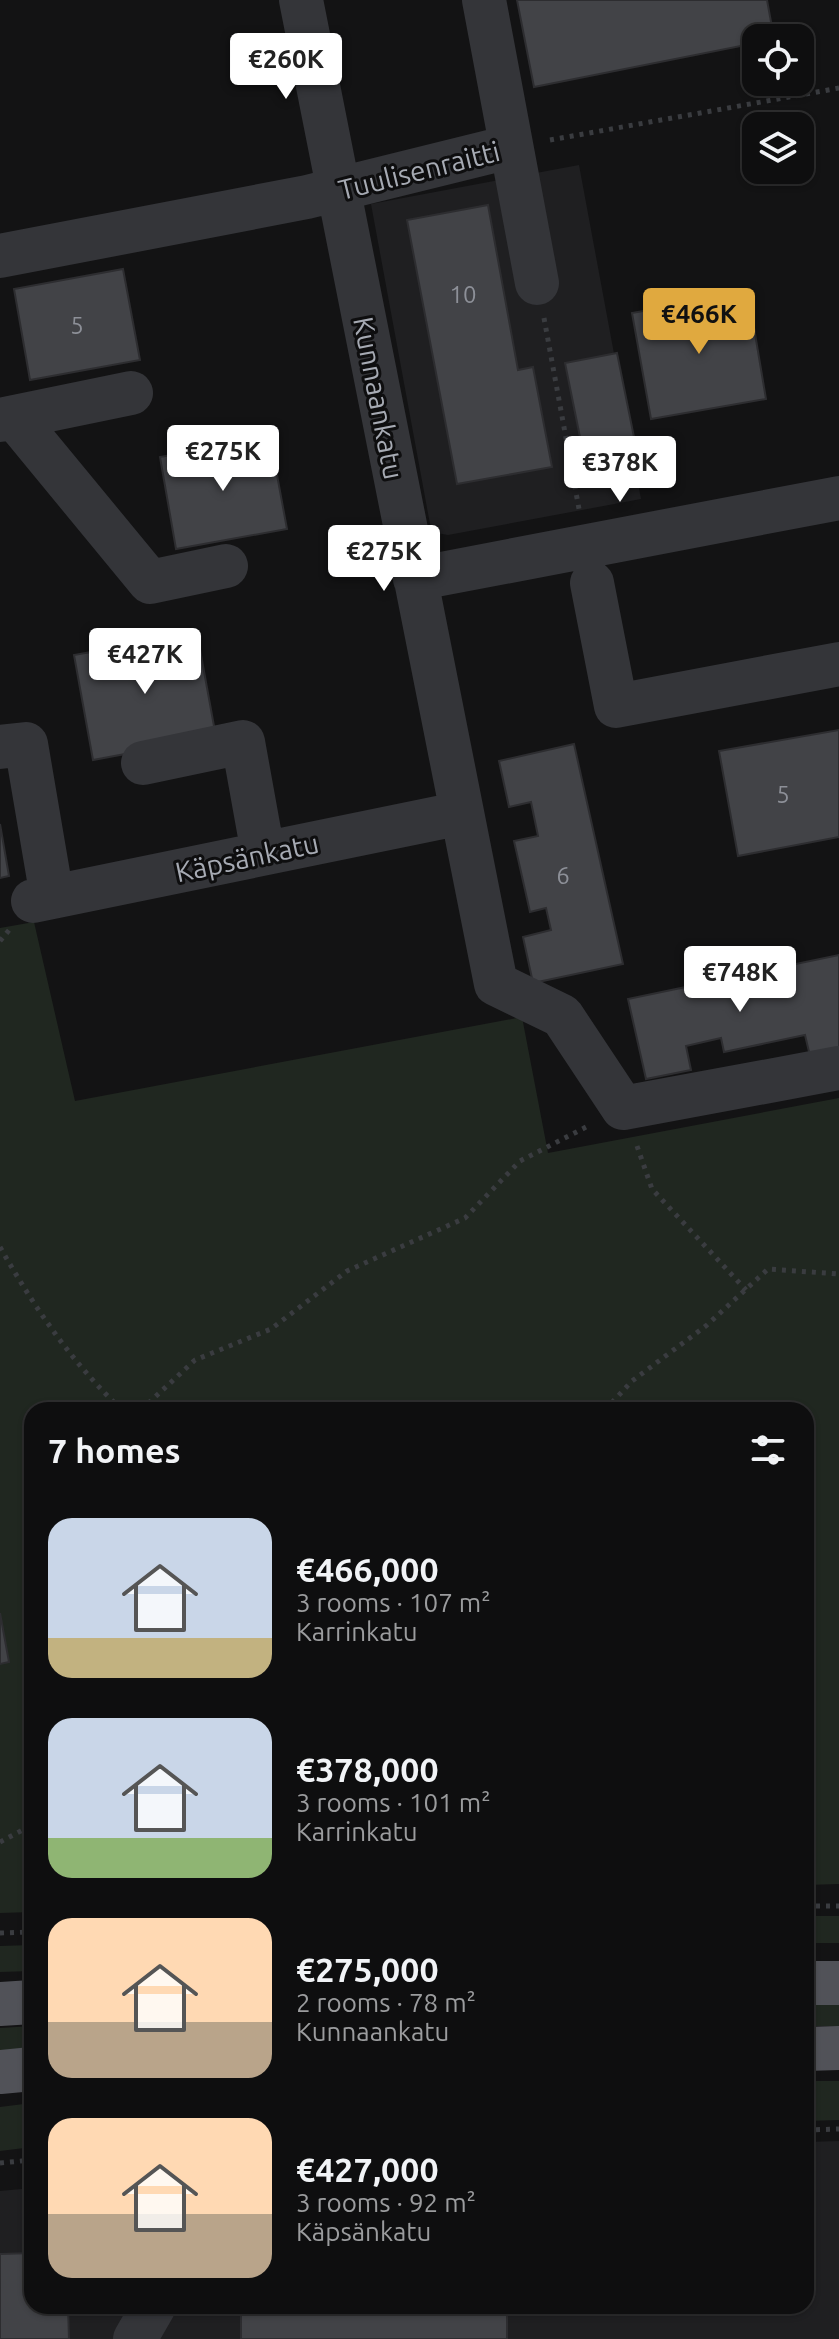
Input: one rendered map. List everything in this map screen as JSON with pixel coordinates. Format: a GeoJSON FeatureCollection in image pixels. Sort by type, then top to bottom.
{"type":"FeatureCollection","features":[{"type":"Feature","properties":{"kind":"main road"},"geometry":{"type":"LineString","coordinates":[[814,1983],[839,1983]]}},
{"type":"Feature","properties":{"kind":"main road"},"geometry":{"type":"LineString","coordinates":[[0,2004],[24,2002]]}},
{"type":"Feature","properties":{"kind":"main road"},"geometry":{"type":"LineString","coordinates":[[814,2049],[839,2048]]}},
{"type":"Feature","properties":{"kind":"main road"},"geometry":{"type":"LineString","coordinates":[[0,2072],[24,2070]]}},
{"type":"Feature","properties":{"kind":"street","name":"Kunnaankatu"},"geometry":{"type":"LineString","coordinates":[[301,0],[496,984],[562,1016],[623,1108]]}},
{"type":"Feature","properties":{"kind":"street"},"geometry":{"type":"LineString","coordinates":[[484,0],[509,147],[537,283]]}},
{"type":"Feature","properties":{"kind":"street","name":"Tuulisenraitti"},"geometry":{"type":"LineString","coordinates":[[0,256],[338,189],[509,147]]}},
{"type":"Feature","properties":{"kind":"street"},"geometry":{"type":"LineString","coordinates":[[131,393],[7,419],[150,582],[226,566]]}},
{"type":"Feature","properties":{"kind":"street"},"geometry":{"type":"LineString","coordinates":[[415,579],[589,564],[839,498]]}},
{"type":"Feature","properties":{"kind":"street"},"geometry":{"type":"LineString","coordinates":[[589,564],[616,706],[839,664]]}},
{"type":"Feature","properties":{"kind":"street"},"geometry":{"type":"LineString","coordinates":[[143,763],[243,742],[263,853]]}},
{"type":"Feature","properties":{"kind":"street","name":"Käpsänkatu"},"geometry":{"type":"LineString","coordinates":[[0,747],[26,744],[42,899],[462,813]]}},
{"type":"Feature","properties":{"kind":"street"},"geometry":{"type":"LineString","coordinates":[[623,1108],[839,1068]]}},
{"type":"Feature","properties":{"kind":"street"},"geometry":{"type":"LineString","coordinates":[[135,2339],[149,2314]]}},
{"type":"Feature","properties":{"kind":"path","name":"Tuulisenraitti"},"geometry":{"type":"LineString","coordinates":[[509,147],[839,88]]}},
{"type":"Feature","properties":{"kind":"path"},"geometry":{"type":"LineString","coordinates":[[553,366],[589,564]]}},
{"type":"Feature","properties":{"kind":"path"},"geometry":{"type":"LineString","coordinates":[[150,1402],[195,1360],[271,1329],[347,1271],[465,1218],[520,1161],[623,1108],[652,1189],[746,1290]]}},
{"type":"Feature","properties":{"kind":"path"},"geometry":{"type":"LineString","coordinates":[[0,1247],[29,1299],[93,1382],[114,1402]]}},
{"type":"Feature","properties":{"kind":"path"},"geometry":{"type":"LineString","coordinates":[[612,1402],[632,1381],[707,1325],[768,1269],[839,1274]]}},
{"type":"Feature","properties":{"kind":"path"},"geometry":{"type":"LineString","coordinates":[[0,1842],[24,1829]]}},
{"type":"Feature","properties":{"kind":"path"},"geometry":{"type":"LineString","coordinates":[[814,1906],[839,1906]]}},
{"type":"Feature","properties":{"kind":"path"},"geometry":{"type":"LineString","coordinates":[[0,1933],[24,1932]]}},
{"type":"Feature","properties":{"kind":"path"},"geometry":{"type":"LineString","coordinates":[[814,2130],[839,2129]]}},
{"type":"Feature","properties":{"kind":"path"},"geometry":{"type":"LineString","coordinates":[[0,2163],[24,2161]]}},
{"type":"Feature","properties":{"kind":"shaded area"},"geometry":{"type":"Polygon","coordinates":[[[579,165],[641,499],[448,535],[437,533],[430,524],[371,204],[579,165]]]}},
{"type":"Feature","properties":{"kind":"shaded area"},"geometry":{"type":"Polygon","coordinates":[[[34,922],[75,1101],[522,1017],[548,1153],[839,1098],[839,1884],[814,1885],[814,1402],[24,1402],[24,1912],[0,1913],[0,928],[34,922]]]}},
{"type":"Feature","properties":{"kind":"shaded area"},"geometry":{"type":"Polygon","coordinates":[[[814,1916],[839,1916],[839,1943],[814,1943],[814,1916]]]}},
{"type":"Feature","properties":{"kind":"shaded area"},"geometry":{"type":"Polygon","coordinates":[[[24,1945],[24,1971],[0,1972],[0,1946],[24,1945]]]}},
{"type":"Feature","properties":{"kind":"shaded area"},"geometry":{"type":"Polygon","coordinates":[[[814,2002],[839,2003],[839,2026],[814,2026],[814,2002]]]}},
{"type":"Feature","properties":{"kind":"shaded area"},"geometry":{"type":"Polygon","coordinates":[[[24,2026],[24,2051],[0,2053],[0,2028],[24,2026]]]}},
{"type":"Feature","properties":{"kind":"shaded area"},"geometry":{"type":"Polygon","coordinates":[[[814,2081],[839,2081],[839,2120],[814,2121],[814,2081]]]}},
{"type":"Feature","properties":{"kind":"shaded area"},"geometry":{"type":"Polygon","coordinates":[[[24,2104],[24,2148],[0,2151],[0,2107],[24,2104]]]}},
{"type":"Feature","properties":{"kind":"shaded area"},"geometry":{"type":"Polygon","coordinates":[[[839,2141],[839,2339],[0,2339],[0,2191],[24,2189],[24,2314],[814,2314],[814,2142],[839,2141]]]}},
{"type":"Feature","properties":{"kind":"building"},"geometry":{"type":"Polygon","coordinates":[[[517,0],[767,0],[771,24],[742,24],[742,46],[534,87],[517,0]]]}},
{"type":"Feature","properties":{"kind":"building"},"geometry":{"type":"Polygon","coordinates":[[[488,205],[518,370],[533,367],[552,467],[457,484],[407,220],[488,205]]]}},
{"type":"Feature","properties":{"kind":"building"},"geometry":{"type":"Polygon","coordinates":[[[123,269],[140,360],[30,380],[14,289],[123,269]]]}},
{"type":"Feature","properties":{"kind":"building"},"geometry":{"type":"Polygon","coordinates":[[[748,292],[766,399],[651,419],[632,313],[748,292]]]}},
{"type":"Feature","properties":{"kind":"building"},"geometry":{"type":"Polygon","coordinates":[[[617,353],[637,452],[585,462],[565,363],[617,353]]]}},
{"type":"Feature","properties":{"kind":"building"},"geometry":{"type":"Polygon","coordinates":[[[270,437],[287,529],[176,549],[160,457],[270,437]]]}},
{"type":"Feature","properties":{"kind":"building"},"geometry":{"type":"Polygon","coordinates":[[[197,633],[216,737],[93,760],[74,655],[197,633]]]}},
{"type":"Feature","properties":{"kind":"building"},"geometry":{"type":"Polygon","coordinates":[[[839,730],[839,837],[738,856],[719,751],[839,730]]]}},
{"type":"Feature","properties":{"kind":"building"},"geometry":{"type":"Polygon","coordinates":[[[574,744],[623,964],[533,983],[523,937],[551,930],[546,908],[530,912],[514,841],[538,836],[531,802],[509,807],[499,761],[574,744]]]}},
{"type":"Feature","properties":{"kind":"building"},"geometry":{"type":"Polygon","coordinates":[[[0,824],[9,876],[0,878],[0,824]]]}},
{"type":"Feature","properties":{"kind":"building"},"geometry":{"type":"Polygon","coordinates":[[[839,955],[839,1050],[810,1056],[805,1035],[724,1052],[721,1038],[686,1046],[691,1070],[646,1079],[628,999],[839,955]]]}},
{"type":"Feature","properties":{"kind":"building"},"geometry":{"type":"Polygon","coordinates":[[[0,1613],[9,1662],[0,1664],[0,1613]]]}},
{"type":"Feature","properties":{"kind":"building"},"geometry":{"type":"Polygon","coordinates":[[[24,2253],[24,2314],[68,2314],[69,2339],[0,2339],[0,2254],[24,2253]]]}},
{"type":"Feature","properties":{"kind":"building"},"geometry":{"type":"Polygon","coordinates":[[[241,2314],[507,2314],[507,2339],[241,2339],[241,2314]]]}}]}
